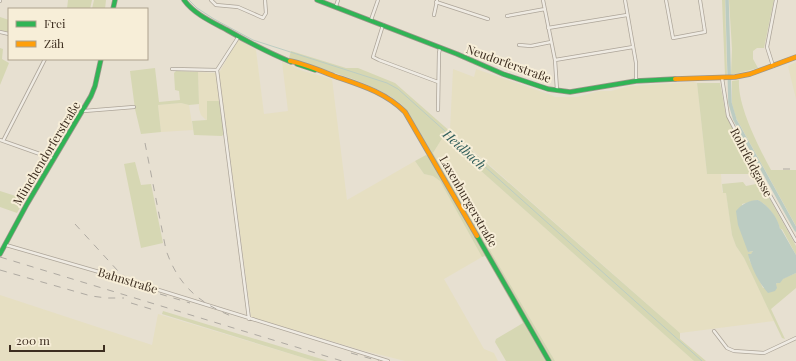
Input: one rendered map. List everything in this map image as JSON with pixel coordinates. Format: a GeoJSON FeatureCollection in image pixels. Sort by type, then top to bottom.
{"type":"FeatureCollection","features":[{"type":"Feature","properties":{"kind":"street","name":"Laxenburgerstraße"},"geometry":{"type":"LineString","coordinates":[[184,0],[195,12],[267,52],[374,90],[393,101],[405,112],[549,361]]}},
{"type":"Feature","properties":{"kind":"street"},"geometry":{"type":"LineString","coordinates":[[211,0],[216,5],[222,7],[238,7],[263,18],[266,13],[265,0]]}},
{"type":"Feature","properties":{"kind":"street","name":"Neudorferstraße"},"geometry":{"type":"LineString","coordinates":[[317,0],[336,6],[503,74],[557,91],[580,91],[636,81],[734,77],[750,74],[796,57]]}},
{"type":"Feature","properties":{"kind":"street"},"geometry":{"type":"LineString","coordinates":[[336,6],[338,0]]}},
{"type":"Feature","properties":{"kind":"street"},"geometry":{"type":"LineString","coordinates":[[370,20],[378,0]]}},
{"type":"Feature","properties":{"kind":"street"},"geometry":{"type":"LineString","coordinates":[[543,0],[555,60],[557,91]]}},
{"type":"Feature","properties":{"kind":"street"},"geometry":{"type":"LineString","coordinates":[[625,0],[633,47],[636,81]]}},
{"type":"Feature","properties":{"kind":"street"},"geometry":{"type":"LineString","coordinates":[[666,0],[673,38],[706,32],[700,0]]}},
{"type":"Feature","properties":{"kind":"street"},"geometry":{"type":"LineString","coordinates":[[773,66],[767,47],[776,0]]}},
{"type":"Feature","properties":{"kind":"street"},"geometry":{"type":"LineString","coordinates":[[434,15],[437,1],[488,19]]}},
{"type":"Feature","properties":{"kind":"street"},"geometry":{"type":"LineString","coordinates":[[507,16],[545,9]]}},
{"type":"Feature","properties":{"kind":"street"},"geometry":{"type":"LineString","coordinates":[[548,28],[627,14]]}},
{"type":"Feature","properties":{"kind":"street"},"geometry":{"type":"LineString","coordinates":[[383,25],[373,57],[438,82]]}},
{"type":"Feature","properties":{"kind":"street"},"geometry":{"type":"LineString","coordinates":[[239,36],[217,70],[249,319]]}},
{"type":"Feature","properties":{"kind":"street"},"geometry":{"type":"LineString","coordinates":[[519,44],[531,46],[551,42]]}},
{"type":"Feature","properties":{"kind":"street"},"geometry":{"type":"LineString","coordinates":[[555,60],[633,47]]}},
{"type":"Feature","properties":{"kind":"street"},"geometry":{"type":"LineString","coordinates":[[438,110],[440,48]]}},
{"type":"Feature","properties":{"kind":"street"},"geometry":{"type":"LineString","coordinates":[[44,60],[2,140],[54,159]]}},
{"type":"Feature","properties":{"kind":"street","name":"Münchendorferstraße"},"geometry":{"type":"LineString","coordinates":[[0,254],[27,204],[84,111],[95,86],[101,60]]}},
{"type":"Feature","properties":{"kind":"street"},"geometry":{"type":"LineString","coordinates":[[172,69],[217,70]]}},
{"type":"Feature","properties":{"kind":"street","name":"Rohrfeldgasse"},"geometry":{"type":"LineString","coordinates":[[723,78],[728,116],[796,242]]}},
{"type":"Feature","properties":{"kind":"street"},"geometry":{"type":"LineString","coordinates":[[84,111],[134,107]]}},
{"type":"Feature","properties":{"kind":"street","name":"Bahnstraße"},"geometry":{"type":"LineString","coordinates":[[6,244],[388,361]]}},
{"type":"Feature","properties":{"kind":"street"},"geometry":{"type":"LineString","coordinates":[[714,331],[727,348],[734,351],[764,352],[796,338]]}},
{"type":"Feature","properties":{"kind":"shaded area"},"geometry":{"type":"Polygon","coordinates":[[[238,39],[256,50],[264,114],[288,111],[282,62],[303,71],[332,79],[347,200],[415,161],[424,174],[433,176],[440,181],[482,257],[444,279],[484,349],[494,353],[498,361],[405,361],[361,350],[251,317],[219,73],[238,39]]]}},
{"type":"Feature","properties":{"kind":"shaded area"},"geometry":{"type":"Polygon","coordinates":[[[796,62],[796,99],[788,66],[796,62]]]}},
{"type":"Feature","properties":{"kind":"shaded area"},"geometry":{"type":"Polygon","coordinates":[[[453,69],[474,77],[476,69],[555,97],[577,97],[599,91],[611,91],[630,86],[697,83],[707,174],[721,174],[722,192],[726,192],[732,235],[736,246],[744,258],[774,321],[680,333],[450,130],[453,69]]]}},
{"type":"Feature","properties":{"kind":"shaded area"},"geometry":{"type":"Polygon","coordinates":[[[198,72],[216,73],[219,101],[208,102],[207,121],[201,115],[199,109],[198,72]]]}},
{"type":"Feature","properties":{"kind":"shaded area"},"geometry":{"type":"Polygon","coordinates":[[[181,103],[189,105],[193,130],[161,132],[158,105],[181,103]]]}},
{"type":"Feature","properties":{"kind":"shaded area"},"geometry":{"type":"Polygon","coordinates":[[[443,137],[694,361],[555,361],[433,153],[443,137]]]}},
{"type":"Feature","properties":{"kind":"shaded area"},"geometry":{"type":"Polygon","coordinates":[[[758,200],[772,213],[796,255],[796,273],[783,279],[780,283],[777,283],[777,288],[775,291],[768,293],[756,275],[751,264],[748,254],[751,254],[753,251],[748,252],[738,225],[736,211],[746,203],[758,200]]]}},
{"type":"Feature","properties":{"kind":"shaded area"},"geometry":{"type":"Polygon","coordinates":[[[0,295],[152,345],[158,314],[314,361],[0,361],[0,295]]]}},
{"type":"Feature","properties":{"kind":"green space"},"geometry":{"type":"Polygon","coordinates":[[[68,0],[92,0],[90,8],[67,8],[68,0]]]}},
{"type":"Feature","properties":{"kind":"green space"},"geometry":{"type":"Polygon","coordinates":[[[94,0],[106,0],[105,8],[92,8],[94,0]]]}},
{"type":"Feature","properties":{"kind":"green space"},"geometry":{"type":"Polygon","coordinates":[[[722,0],[725,0],[727,75],[725,76],[722,0]]]}},
{"type":"Feature","properties":{"kind":"green space"},"geometry":{"type":"Polygon","coordinates":[[[729,0],[774,0],[764,48],[757,48],[753,51],[753,59],[758,68],[731,75],[732,49],[729,0]]]}},
{"type":"Feature","properties":{"kind":"green space"},"geometry":{"type":"Polygon","coordinates":[[[0,17],[8,20],[8,32],[0,30],[0,17]]]}},
{"type":"Feature","properties":{"kind":"green space"},"geometry":{"type":"Polygon","coordinates":[[[0,48],[3,49],[2,59],[9,63],[0,85],[0,48]]]}},
{"type":"Feature","properties":{"kind":"green space"},"geometry":{"type":"Polygon","coordinates":[[[291,51],[346,68],[358,68],[395,83],[680,333],[680,339],[706,361],[694,361],[443,137],[433,153],[555,361],[552,361],[409,114],[402,105],[391,96],[363,83],[289,58],[291,51]]]}},
{"type":"Feature","properties":{"kind":"green space"},"geometry":{"type":"Polygon","coordinates":[[[155,68],[159,102],[180,100],[179,91],[175,90],[174,73],[176,71],[198,72],[199,104],[189,105],[181,103],[158,105],[161,132],[141,134],[135,109],[130,71],[155,68]]]}},
{"type":"Feature","properties":{"kind":"green space"},"geometry":{"type":"Polygon","coordinates":[[[739,80],[741,102],[745,114],[771,170],[796,170],[796,226],[736,118],[732,104],[732,81],[739,80]]]}},
{"type":"Feature","properties":{"kind":"green space"},"geometry":{"type":"Polygon","coordinates":[[[697,83],[720,83],[726,115],[755,171],[754,174],[707,174],[697,83]]]}},
{"type":"Feature","properties":{"kind":"green space"},"geometry":{"type":"Polygon","coordinates":[[[207,101],[219,101],[224,133],[222,136],[194,135],[192,121],[207,120],[207,101]]]}},
{"type":"Feature","properties":{"kind":"green space"},"geometry":{"type":"Polygon","coordinates":[[[426,155],[431,158],[548,361],[506,361],[495,342],[496,339],[523,323],[485,256],[482,257],[440,181],[433,176],[424,174],[415,161],[426,155]]]}},
{"type":"Feature","properties":{"kind":"green space"},"geometry":{"type":"Polygon","coordinates":[[[135,162],[141,185],[151,184],[163,243],[141,248],[124,164],[135,162]]]}},
{"type":"Feature","properties":{"kind":"green space"},"geometry":{"type":"Polygon","coordinates":[[[757,180],[767,197],[770,199],[796,246],[796,255],[782,229],[780,229],[775,217],[762,203],[758,200],[742,204],[748,252],[753,251],[749,259],[763,288],[776,284],[782,279],[796,273],[796,288],[771,309],[785,339],[782,338],[744,258],[736,246],[732,235],[726,193],[723,193],[722,184],[743,182],[746,186],[756,184],[755,181],[757,180]]]}},
{"type":"Feature","properties":{"kind":"green space"},"geometry":{"type":"Polygon","coordinates":[[[0,191],[25,199],[17,213],[0,207],[0,191]]]}},
{"type":"Feature","properties":{"kind":"green space"},"geometry":{"type":"Polygon","coordinates":[[[163,311],[328,361],[314,361],[162,314],[163,311]]]}},
{"type":"Feature","properties":{"kind":"waterway","name":"Heidbach"},"geometry":{"type":"LineString","coordinates":[[189,0],[197,8],[214,19],[253,40],[387,83],[398,89],[702,361]]}},
{"type":"Feature","properties":{"kind":"waterway"},"geometry":{"type":"LineString","coordinates":[[727,0],[730,103],[735,120],[796,230]]}},
{"type":"Feature","properties":{"kind":"railway"},"geometry":{"type":"LineString","coordinates":[[145,143],[166,250],[171,262],[183,283],[191,291],[209,305],[231,316]]}},
{"type":"Feature","properties":{"kind":"railway"},"geometry":{"type":"LineString","coordinates":[[783,169],[796,169]]}},
{"type":"Feature","properties":{"kind":"railway"},"geometry":{"type":"LineString","coordinates":[[75,224],[118,271],[128,279],[150,291],[190,303]]}},
{"type":"Feature","properties":{"kind":"railway"},"geometry":{"type":"LineString","coordinates":[[0,257],[342,361]]}},
{"type":"Feature","properties":{"kind":"railway"},"geometry":{"type":"LineString","coordinates":[[0,270],[91,296],[124,298]]}},
{"type":"Feature","properties":{"kind":"railway"},"geometry":{"type":"LineString","coordinates":[[131,303],[154,310]]}},
{"type":"Feature","properties":{"kind":"railway"},"geometry":{"type":"LineString","coordinates":[[351,353],[379,361]]}},
{"type":"Feature","properties":{"kind":"traffic: fast"},"geometry":{"type":"LineString","coordinates":[[113,8],[115,0]]}},
{"type":"Feature","properties":{"kind":"traffic: fast"},"geometry":{"type":"LineString","coordinates":[[184,0],[198,14],[209,21],[291,62]]}},
{"type":"Feature","properties":{"kind":"traffic: fast"},"geometry":{"type":"LineString","coordinates":[[317,0],[457,54],[503,74],[548,89],[570,92],[636,81],[675,79]]}},
{"type":"Feature","properties":{"kind":"traffic: fast"},"geometry":{"type":"LineString","coordinates":[[0,254],[27,204],[91,96],[95,86],[101,60]]}},
{"type":"Feature","properties":{"kind":"traffic: fast"},"geometry":{"type":"LineString","coordinates":[[297,64],[315,70]]}},
{"type":"Feature","properties":{"kind":"traffic: fast"},"geometry":{"type":"LineString","coordinates":[[477,236],[549,361]]}},
{"type":"Feature","properties":{"kind":"traffic: slow"},"geometry":{"type":"LineString","coordinates":[[675,79],[735,77],[750,74],[796,57]]}},
{"type":"Feature","properties":{"kind":"traffic: slow"},"geometry":{"type":"LineString","coordinates":[[290,61],[312,67],[363,86],[381,94],[405,112],[477,236]]}}]}
